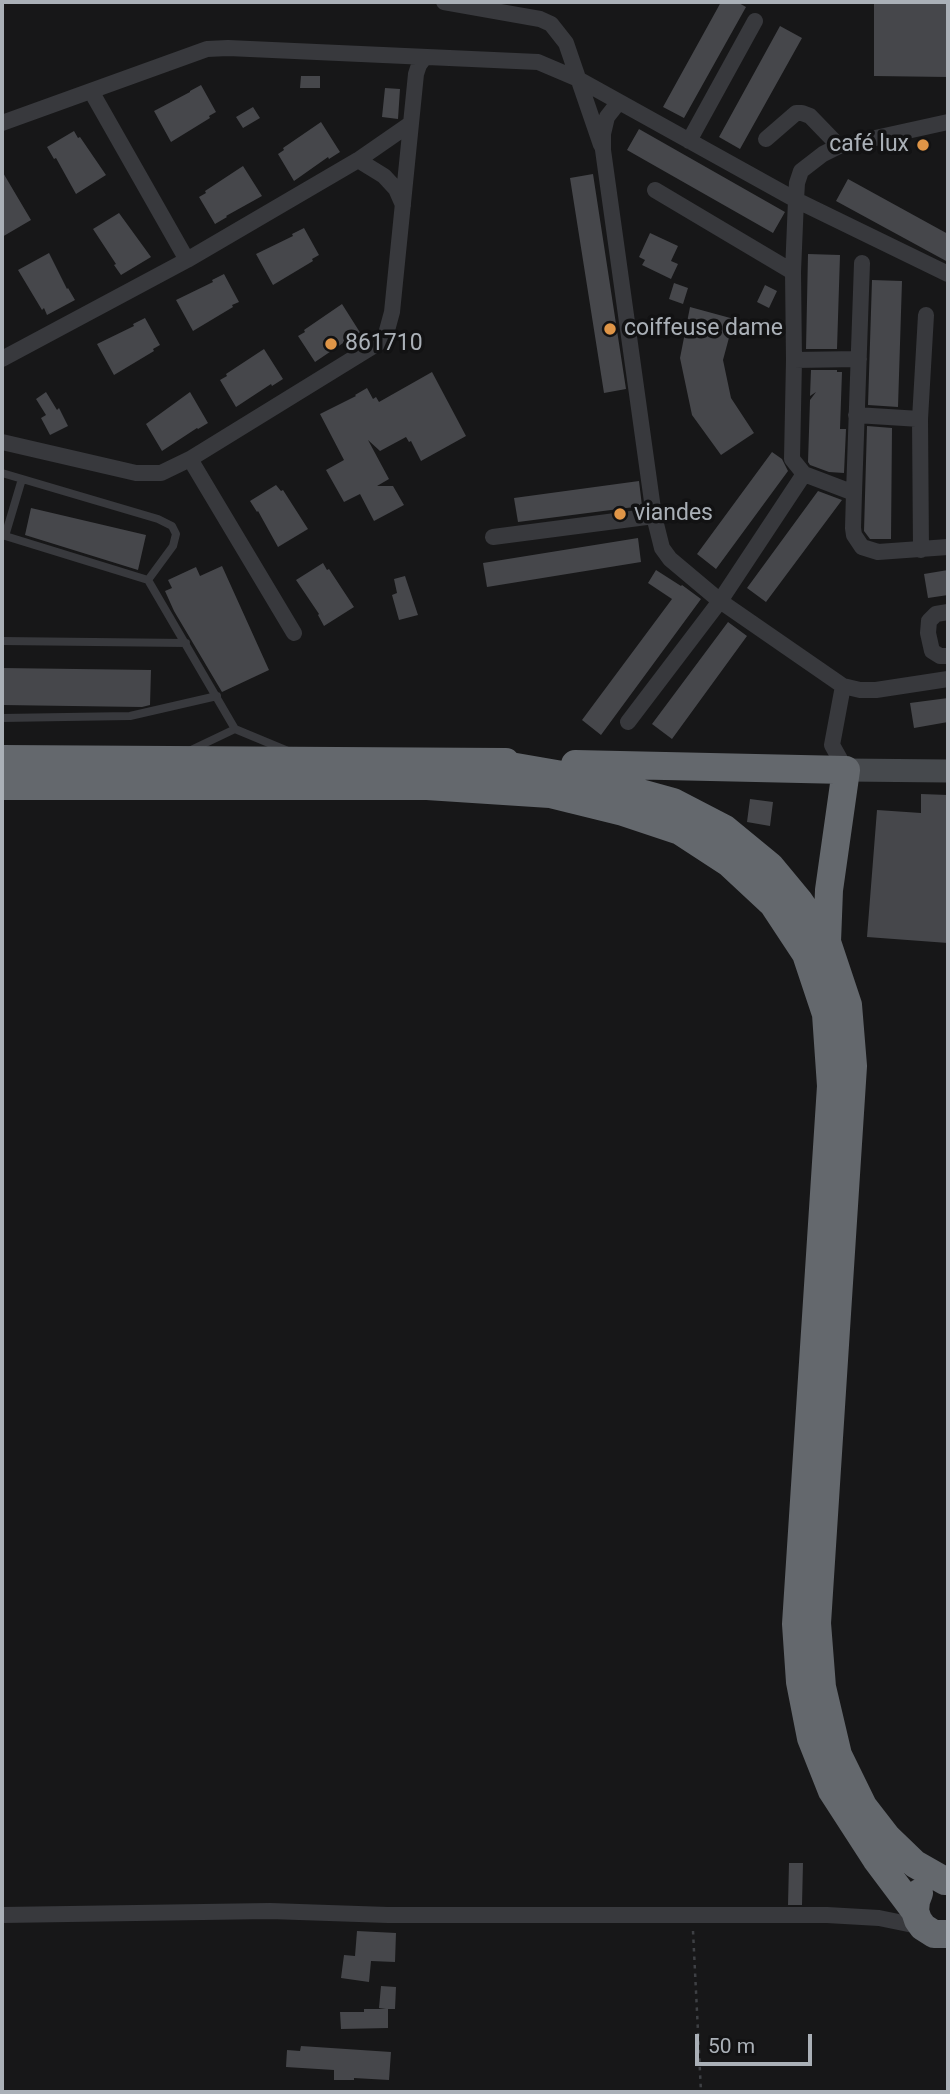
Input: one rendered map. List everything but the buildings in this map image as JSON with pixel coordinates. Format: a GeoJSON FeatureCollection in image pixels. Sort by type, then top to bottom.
{"type":"FeatureCollection","features":[{"type":"Feature","properties":{"kind":"highway"},"geometry":{"type":"LineString","coordinates":[[2,759],[487,762],[846,770],[829,890],[827,942]]}},
{"type":"Feature","properties":{"kind":"highway"},"geometry":{"type":"LineString","coordinates":[[487,762],[597,781],[673,802],[725,830],[770,866],[799,901],[827,942],[848,1005],[853,1066],[817,1623],[822,1687],[838,1755],[863,1806],[887,1837],[915,1864],[947,1881]]}},
{"type":"Feature","properties":{"kind":"highway"},"geometry":{"type":"LineString","coordinates":[[2,786],[427,786],[550,794],[623,812],[680,831],[729,863],[773,904],[806,954],[827,1014],[831,1086],[796,1624],[800,1682],[811,1738],[832,1791],[876,1859],[936,1929]]}},
{"type":"Feature","properties":{"kind":"highway"},"geometry":{"type":"LineString","coordinates":[[936,1929],[916,1901],[927,1885],[936,1881],[947,1881]]}},
{"type":"Feature","properties":{"kind":"street"},"geometry":{"type":"LineString","coordinates":[[444,2],[474,4],[551,24],[566,43],[603,150]]}},
{"type":"Feature","properties":{"kind":"street"},"geometry":{"type":"LineString","coordinates":[[689,141],[755,21]]}},
{"type":"Feature","properties":{"kind":"street"},"geometry":{"type":"LineString","coordinates":[[2,123],[187,55],[218,48],[538,62],[578,79],[796,200],[948,274]]}},
{"type":"Feature","properties":{"kind":"street"},"geometry":{"type":"LineString","coordinates":[[2,442],[136,472],[161,473],[190,459],[380,342],[386,334],[393,312],[416,74],[425,57]]}},
{"type":"Feature","properties":{"kind":"street"},"geometry":{"type":"LineString","coordinates":[[91,91],[187,260]]}},
{"type":"Feature","properties":{"kind":"street"},"geometry":{"type":"LineString","coordinates":[[618,103],[607,117],[603,150],[654,516],[662,548],[670,559],[720,601],[843,686],[876,690],[948,679]]}},
{"type":"Feature","properties":{"kind":"street"},"geometry":{"type":"LineString","coordinates":[[766,139],[796,113],[802,113],[810,116],[839,146]]}},
{"type":"Feature","properties":{"kind":"street"},"geometry":{"type":"LineString","coordinates":[[854,494],[804,474],[796,466],[791,453],[797,183],[802,172],[823,154],[839,146],[948,122]]}},
{"type":"Feature","properties":{"kind":"street"},"geometry":{"type":"LineString","coordinates":[[2,360],[187,260],[358,160],[411,124]]}},
{"type":"Feature","properties":{"kind":"street"},"geometry":{"type":"LineString","coordinates":[[358,160],[384,176],[397,189],[404,207]]}},
{"type":"Feature","properties":{"kind":"street"},"geometry":{"type":"LineString","coordinates":[[655,190],[793,272]]}},
{"type":"Feature","properties":{"kind":"street"},"geometry":{"type":"LineString","coordinates":[[862,263],[854,535],[862,547],[877,552],[948,547]]}},
{"type":"Feature","properties":{"kind":"street"},"geometry":{"type":"LineString","coordinates":[[921,550],[920,419],[926,315]]}},
{"type":"Feature","properties":{"kind":"street"},"geometry":{"type":"LineString","coordinates":[[794,360],[859,359]]}},
{"type":"Feature","properties":{"kind":"street"},"geometry":{"type":"LineString","coordinates":[[856,415],[920,419]]}},
{"type":"Feature","properties":{"kind":"street"},"geometry":{"type":"LineString","coordinates":[[190,459],[295,633]]}},
{"type":"Feature","properties":{"kind":"street"},"geometry":{"type":"LineString","coordinates":[[628,722],[720,601],[804,474]]}},
{"type":"Feature","properties":{"kind":"street"},"geometry":{"type":"LineString","coordinates":[[493,537],[654,516]]}},
{"type":"Feature","properties":{"kind":"street"},"geometry":{"type":"LineString","coordinates":[[948,612],[936,614],[929,621],[928,633],[932,650],[940,656],[948,656]]}},
{"type":"Feature","properties":{"kind":"street"},"geometry":{"type":"LineString","coordinates":[[843,686],[832,745],[846,770],[948,771]]}},
{"type":"Feature","properties":{"kind":"street"},"geometry":{"type":"LineString","coordinates":[[2,1916],[270,1911],[387,1915],[853,1916],[936,1929]]}},
{"type":"Feature","properties":{"kind":"lane"},"geometry":{"type":"LineString","coordinates":[[2,473],[158,519],[172,526],[176,534],[173,546],[148,580]]}},
{"type":"Feature","properties":{"kind":"lane"},"geometry":{"type":"LineString","coordinates":[[22,479],[4,536],[148,580],[235,729],[314,761]]}},
{"type":"Feature","properties":{"kind":"lane"},"geometry":{"type":"LineString","coordinates":[[2,641],[186,643]]}},
{"type":"Feature","properties":{"kind":"lane"},"geometry":{"type":"LineString","coordinates":[[2,718],[130,716],[218,696]]}},
{"type":"Feature","properties":{"kind":"lane"},"geometry":{"type":"LineString","coordinates":[[172,760],[235,729]]}},
{"type":"Feature","properties":{"kind":"path"},"geometry":{"type":"LineString","coordinates":[[692,1916],[701,2092]]}},
{"type":"Feature","properties":{"kind":"place","name":"café lux"},"geometry":{"type":"Point","coordinates":[923,145]}},
{"type":"Feature","properties":{"kind":"place","name":"coiffeuse dame"},"geometry":{"type":"Point","coordinates":[610,329]}},
{"type":"Feature","properties":{"kind":"place","name":"861710"},"geometry":{"type":"Point","coordinates":[331,344]}},
{"type":"Feature","properties":{"kind":"place","name":"viandes"},"geometry":{"type":"Point","coordinates":[620,514]}}]}
